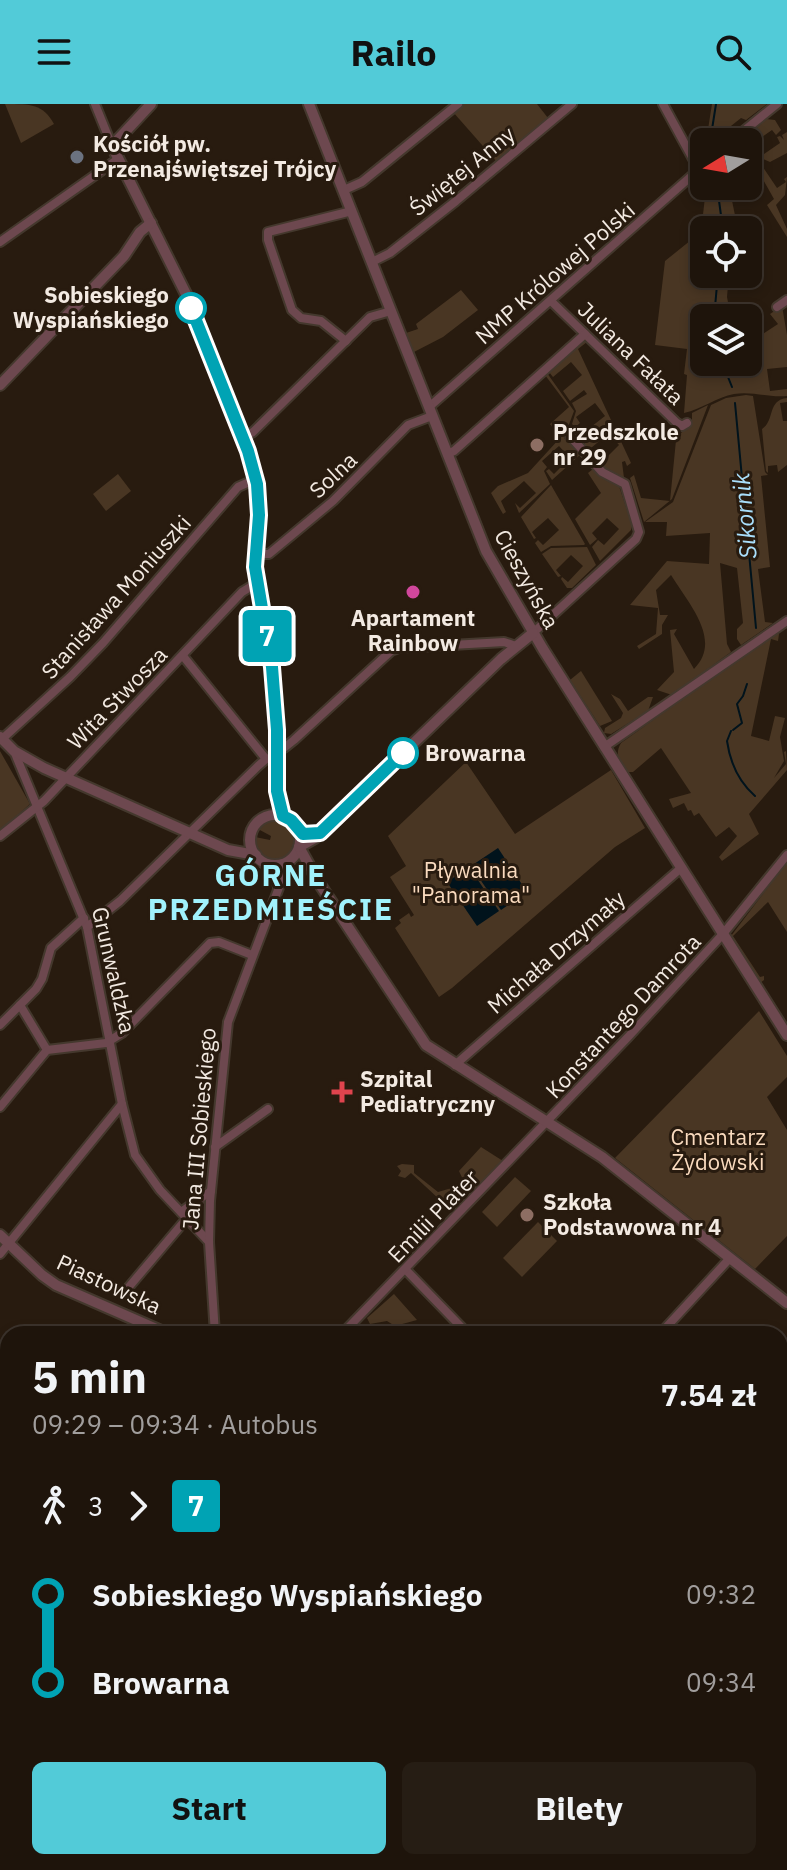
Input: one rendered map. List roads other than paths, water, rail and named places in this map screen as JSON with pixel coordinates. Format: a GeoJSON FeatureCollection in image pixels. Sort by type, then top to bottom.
{"type":"FeatureCollection","features":[{"type":"Feature","properties":{"kind":"street"},"geometry":{"type":"LineString","coordinates":[[95,104],[118,159],[186,294],[256,479],[259,515],[255,554],[257,583],[272,667],[274,754],[283,816]]}},
{"type":"Feature","properties":{"kind":"street"},"geometry":{"type":"LineString","coordinates":[[112,146],[151,104]]}},
{"type":"Feature","properties":{"kind":"street","name":"Cieszyńska"},"geometry":{"type":"LineString","coordinates":[[309,104],[486,551],[533,633],[787,1035]]}},
{"type":"Feature","properties":{"kind":"street"},"geometry":{"type":"LineString","coordinates":[[344,190],[368,177],[458,104]]}},
{"type":"Feature","properties":{"kind":"street","name":"Świętej Anny"},"geometry":{"type":"LineString","coordinates":[[372,262],[390,253],[456,201],[572,104]]}},
{"type":"Feature","properties":{"kind":"street"},"geometry":{"type":"LineString","coordinates":[[663,104],[690,149]]}},
{"type":"Feature","properties":{"kind":"street"},"geometry":{"type":"LineString","coordinates":[[747,128],[777,104]]}},
{"type":"Feature","properties":{"kind":"street"},"geometry":{"type":"LineString","coordinates":[[0,242],[118,159]]}},
{"type":"Feature","properties":{"kind":"street","name":"NMP Królowej Polski"},"geometry":{"type":"LineString","coordinates":[[430,412],[690,177]]}},
{"type":"Feature","properties":{"kind":"street"},"geometry":{"type":"LineString","coordinates":[[346,341],[321,321],[301,318],[292,310],[268,232],[352,211]]}},
{"type":"Feature","properties":{"kind":"street"},"geometry":{"type":"LineString","coordinates":[[0,385],[124,256],[140,232],[151,223]]}},
{"type":"Feature","properties":{"kind":"street"},"geometry":{"type":"LineString","coordinates":[[777,307],[787,300]]}},
{"type":"Feature","properties":{"kind":"street","name":"Juliana Fałata"},"geometry":{"type":"LineString","coordinates":[[551,301],[677,423],[682,426],[687,423]]}},
{"type":"Feature","properties":{"kind":"street"},"geometry":{"type":"LineString","coordinates":[[243,438],[253,432],[370,317],[391,311]]}},
{"type":"Feature","properties":{"kind":"street"},"geometry":{"type":"LineString","coordinates":[[447,454],[585,334]]}},
{"type":"Feature","properties":{"kind":"street","name":"Solna"},"geometry":{"type":"LineString","coordinates":[[255,554],[269,554],[333,501],[408,425],[430,412]]}},
{"type":"Feature","properties":{"kind":"street"},"geometry":{"type":"LineString","coordinates":[[289,861],[299,847],[315,838],[516,646],[636,539],[639,532],[627,486],[602,472],[570,436]]}},
{"type":"Feature","properties":{"kind":"street","name":"Stanisława Moniuszki"},"geometry":{"type":"LineString","coordinates":[[1,738],[103,643],[238,487],[256,479]]}},
{"type":"Feature","properties":{"kind":"street","name":"Wita Stwosza"},"geometry":{"type":"LineString","coordinates":[[0,836],[66,778],[242,592],[257,583]]}},
{"type":"Feature","properties":{"kind":"street"},"geometry":{"type":"LineString","coordinates":[[604,747],[787,621]]}},
{"type":"Feature","properties":{"kind":"street"},"geometry":{"type":"LineString","coordinates":[[0,1025],[36,989],[51,948],[120,901],[274,754],[391,651],[504,642],[516,646]]}},
{"type":"Feature","properties":{"kind":"street"},"geometry":{"type":"LineString","coordinates":[[183,656],[274,754]]}},
{"type":"Feature","properties":{"kind":"street","name":"Grunwaldzka"},"geometry":{"type":"LineString","coordinates":[[1,738],[14,751],[86,923],[135,1155],[152,1181],[209,1242]]}},
{"type":"Feature","properties":{"kind":"street"},"geometry":{"type":"LineString","coordinates":[[14,751],[188,834],[234,852],[256,855],[272,864],[277,874],[278,889]]}},
{"type":"Feature","properties":{"kind":"street"},"geometry":{"type":"LineString","coordinates":[[268,816],[277,791]]}},
{"type":"Feature","properties":{"kind":"street"},"geometry":{"type":"LineString","coordinates":[[223,847],[242,845],[251,837],[256,824],[268,816],[283,816],[291,820],[299,832],[299,847],[319,883],[421,1040],[455,1065],[602,1157],[787,1303]]}},
{"type":"Feature","properties":{"kind":"street"},"geometry":{"type":"LineString","coordinates":[[299,832],[320,833]]}},
{"type":"Feature","properties":{"kind":"street"},"geometry":{"type":"LineString","coordinates":[[251,837],[256,855]]}},
{"type":"Feature","properties":{"kind":"street","name":"Konstantego Damrota"},"geometry":{"type":"LineString","coordinates":[[549,1122],[723,934],[787,855]]}},
{"type":"Feature","properties":{"kind":"street"},"geometry":{"type":"LineString","coordinates":[[272,864],[289,861],[300,865],[319,883]]}},
{"type":"Feature","properties":{"kind":"street","name":"Jana III Sobieskiego"},"geometry":{"type":"LineString","coordinates":[[214,1326],[209,1242],[211,1191],[228,1022],[289,861]]}},
{"type":"Feature","properties":{"kind":"street","name":"Michała Drzymały"},"geometry":{"type":"LineString","coordinates":[[455,1065],[681,868]]}},
{"type":"Feature","properties":{"kind":"street"},"geometry":{"type":"LineString","coordinates":[[0,1107],[47,1050],[111,1041],[122,1033],[210,943],[219,942],[252,955]]}},
{"type":"Feature","properties":{"kind":"street"},"geometry":{"type":"LineString","coordinates":[[20,1005],[47,1050]]}},
{"type":"Feature","properties":{"kind":"street"},"geometry":{"type":"LineString","coordinates":[[0,1254],[122,1104]]}},
{"type":"Feature","properties":{"kind":"street"},"geometry":{"type":"LineString","coordinates":[[215,1147],[268,1109]]}},
{"type":"Feature","properties":{"kind":"street","name":"Emilii Plater"},"geometry":{"type":"LineString","coordinates":[[350,1326],[549,1122]]}},
{"type":"Feature","properties":{"kind":"street"},"geometry":{"type":"LineString","coordinates":[[128,1288],[184,1215],[211,1191]]}},
{"type":"Feature","properties":{"kind":"street","name":"Piastowska"},"geometry":{"type":"LineString","coordinates":[[0,1235],[56,1285],[150,1326]]}},
{"type":"Feature","properties":{"kind":"street"},"geometry":{"type":"LineString","coordinates":[[667,1326],[730,1258]]}},
{"type":"Feature","properties":{"kind":"street"},"geometry":{"type":"LineString","coordinates":[[406,1270],[460,1326]]}},
{"type":"Feature","properties":{"kind":"water"},"geometry":{"type":"Polygon","coordinates":[[[498,848],[527,892],[501,910],[471,866],[498,848]]]}},
{"type":"Feature","properties":{"kind":"water"},"geometry":{"type":"Polygon","coordinates":[[[469,867],[499,911],[477,926],[447,882],[469,867]]]}},
{"type":"Feature","properties":{"kind":"waterway","name":"Sikornik"},"geometry":{"type":"LineString","coordinates":[[712,128],[716,104]]}},
{"type":"Feature","properties":{"kind":"waterway","name":"Sikornik"},"geometry":{"type":"LineString","coordinates":[[719,200],[721,216]]}},
{"type":"Feature","properties":{"kind":"waterway","name":"Sikornik"},"geometry":{"type":"LineString","coordinates":[[715,304],[717,288]]}},
{"type":"Feature","properties":{"kind":"waterway","name":"Sikornik"},"geometry":{"type":"LineString","coordinates":[[728,376],[732,387]]}},
{"type":"Feature","properties":{"kind":"waterway","name":"Sikornik"},"geometry":{"type":"LineString","coordinates":[[735,403],[756,628]]}},
{"type":"Feature","properties":{"kind":"waterway"},"geometry":{"type":"LineString","coordinates":[[733,730],[742,723],[737,704],[747,684]]}},
{"type":"Feature","properties":{"kind":"waterway","name":"Sikornik"},"geometry":{"type":"LineString","coordinates":[[731,731],[727,741],[730,756],[740,778],[755,796]]}},
{"type":"Feature","properties":{"kind":"place","name":"Kościół pw. Przenajświętszej Trójcy"},"geometry":{"type":"Point","coordinates":[77,157]}},
{"type":"Feature","properties":{"kind":"place","name":"Sobieskiego Wyspiańskiego"},"geometry":{"type":"Point","coordinates":[191,308]}},
{"type":"Feature","properties":{"kind":"place","name":"Przedszkole nr 29"},"geometry":{"type":"Point","coordinates":[537,445]}},
{"type":"Feature","properties":{"kind":"place","name":"Apartament Rainbow"},"geometry":{"type":"Point","coordinates":[413,592]}},
{"type":"Feature","properties":{"kind":"place","name":"Browarna"},"geometry":{"type":"Point","coordinates":[403,753]}},
{"type":"Feature","properties":{"kind":"place","name":"Szpital Pediatryczny"},"geometry":{"type":"Point","coordinates":[342,1092]}},
{"type":"Feature","properties":{"kind":"place","name":"Szkoła Podstawowa nr 4"},"geometry":{"type":"Point","coordinates":[527,1215]}},
{"type":"Feature","properties":{"kind":"district","name":"GÓRNE PRZEDMIEŚCIE"},"geometry":{"type":"Point","coordinates":[271,893]}},
{"type":"Feature","properties":{"kind":"park label","name":"Pływalnia \"Panorama\""},"geometry":{"type":"Point","coordinates":[471,882]}},
{"type":"Feature","properties":{"kind":"park label","name":"Cmentarz Żydowski"},"geometry":{"type":"Point","coordinates":[718,1150]}}]}
